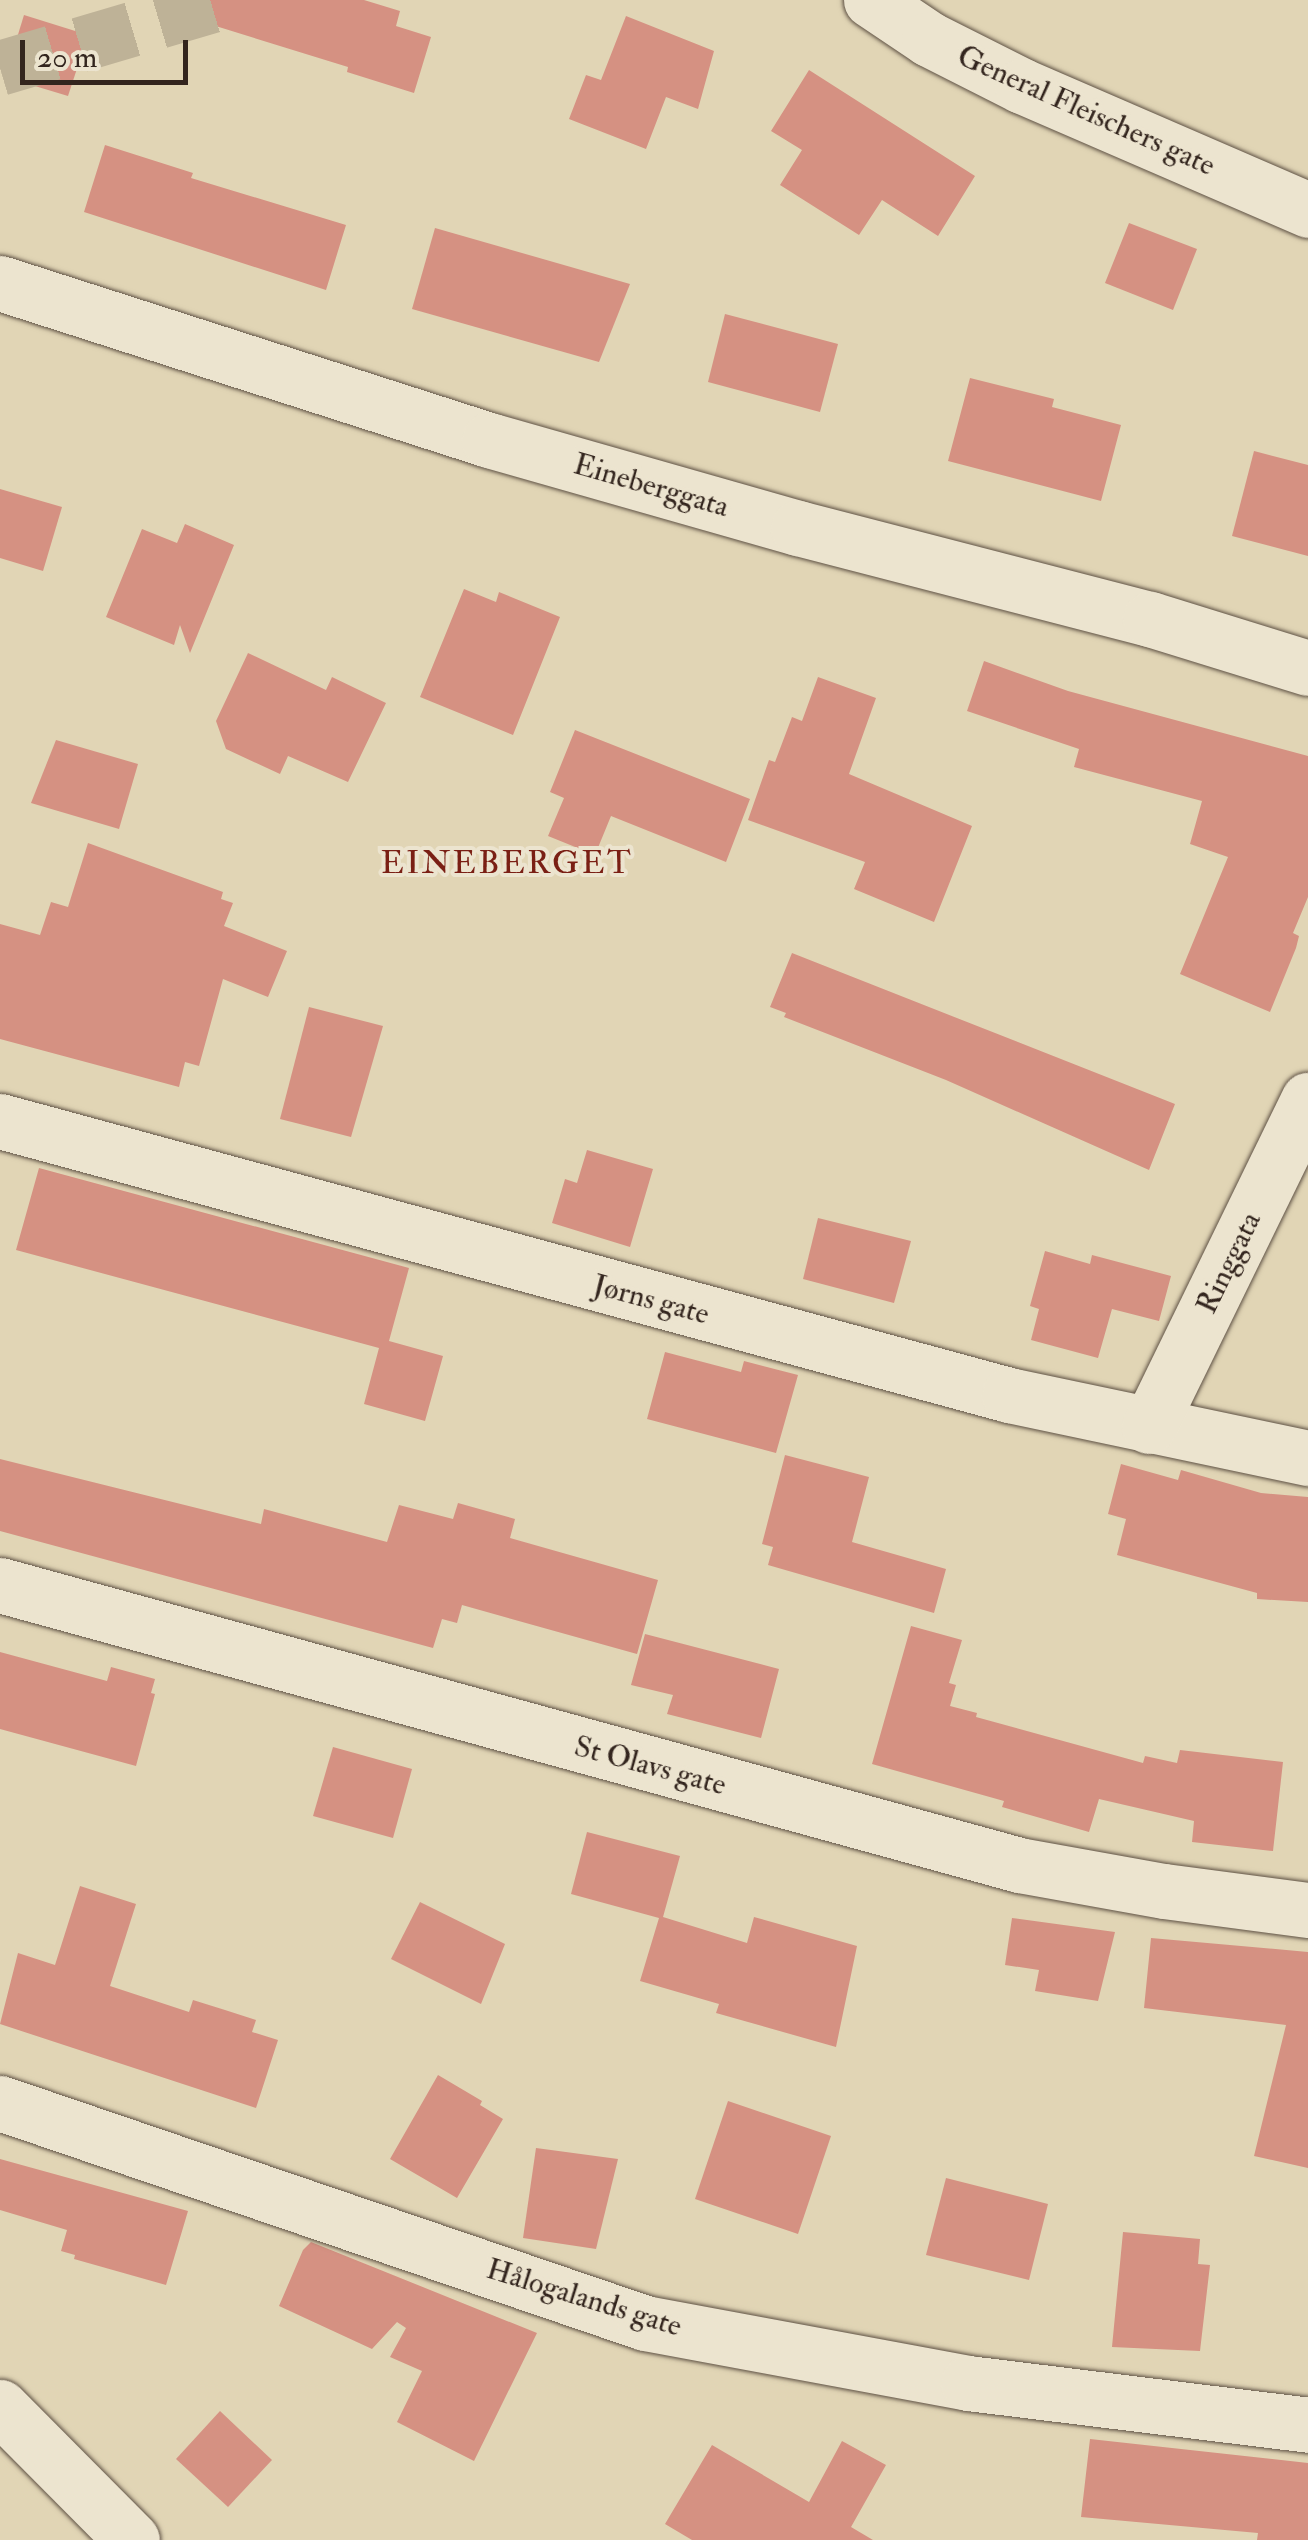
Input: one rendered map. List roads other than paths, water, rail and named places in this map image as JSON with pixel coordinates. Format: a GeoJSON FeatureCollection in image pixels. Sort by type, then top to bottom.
{"type":"FeatureCollection","features":[{"type":"Feature","properties":{"kind":"street","name":"General Fleischers gate"},"geometry":{"type":"LineString","coordinates":[[871,0],[930,39],[1022,86],[1308,210]]}},
{"type":"Feature","properties":{"kind":"street","name":"Eineberggata"},"geometry":{"type":"LineString","coordinates":[[0,283],[489,440],[798,528],[1150,619],[1308,668]]}},
{"type":"Feature","properties":{"kind":"street","name":"Ringgata"},"geometry":{"type":"LineString","coordinates":[[1149,1426],[1308,1100]]}},
{"type":"Feature","properties":{"kind":"street","name":"Jørns gate"},"geometry":{"type":"LineString","coordinates":[[0,1121],[1009,1395],[1308,1458]]}},
{"type":"Feature","properties":{"kind":"street","name":"St Olavs gate"},"geometry":{"type":"LineString","coordinates":[[0,1586],[1019,1864],[1164,1892],[1308,1910]]}},
{"type":"Feature","properties":{"kind":"street","name":"Hålogalands gate"},"geometry":{"type":"LineString","coordinates":[[0,2104],[646,2323],[968,2384],[1308,2424]]}},
{"type":"Feature","properties":{"kind":"street"},"geometry":{"type":"LineString","coordinates":[[0,2406],[132,2540]]}},
{"type":"Feature","properties":{"kind":"tunnel"},"geometry":{"type":"LineString","coordinates":[[0,68],[229,0]]}},
{"type":"Feature","properties":{"kind":"district","name":"EINEBERGET"},"geometry":{"type":"Point","coordinates":[507,863]}}]}
